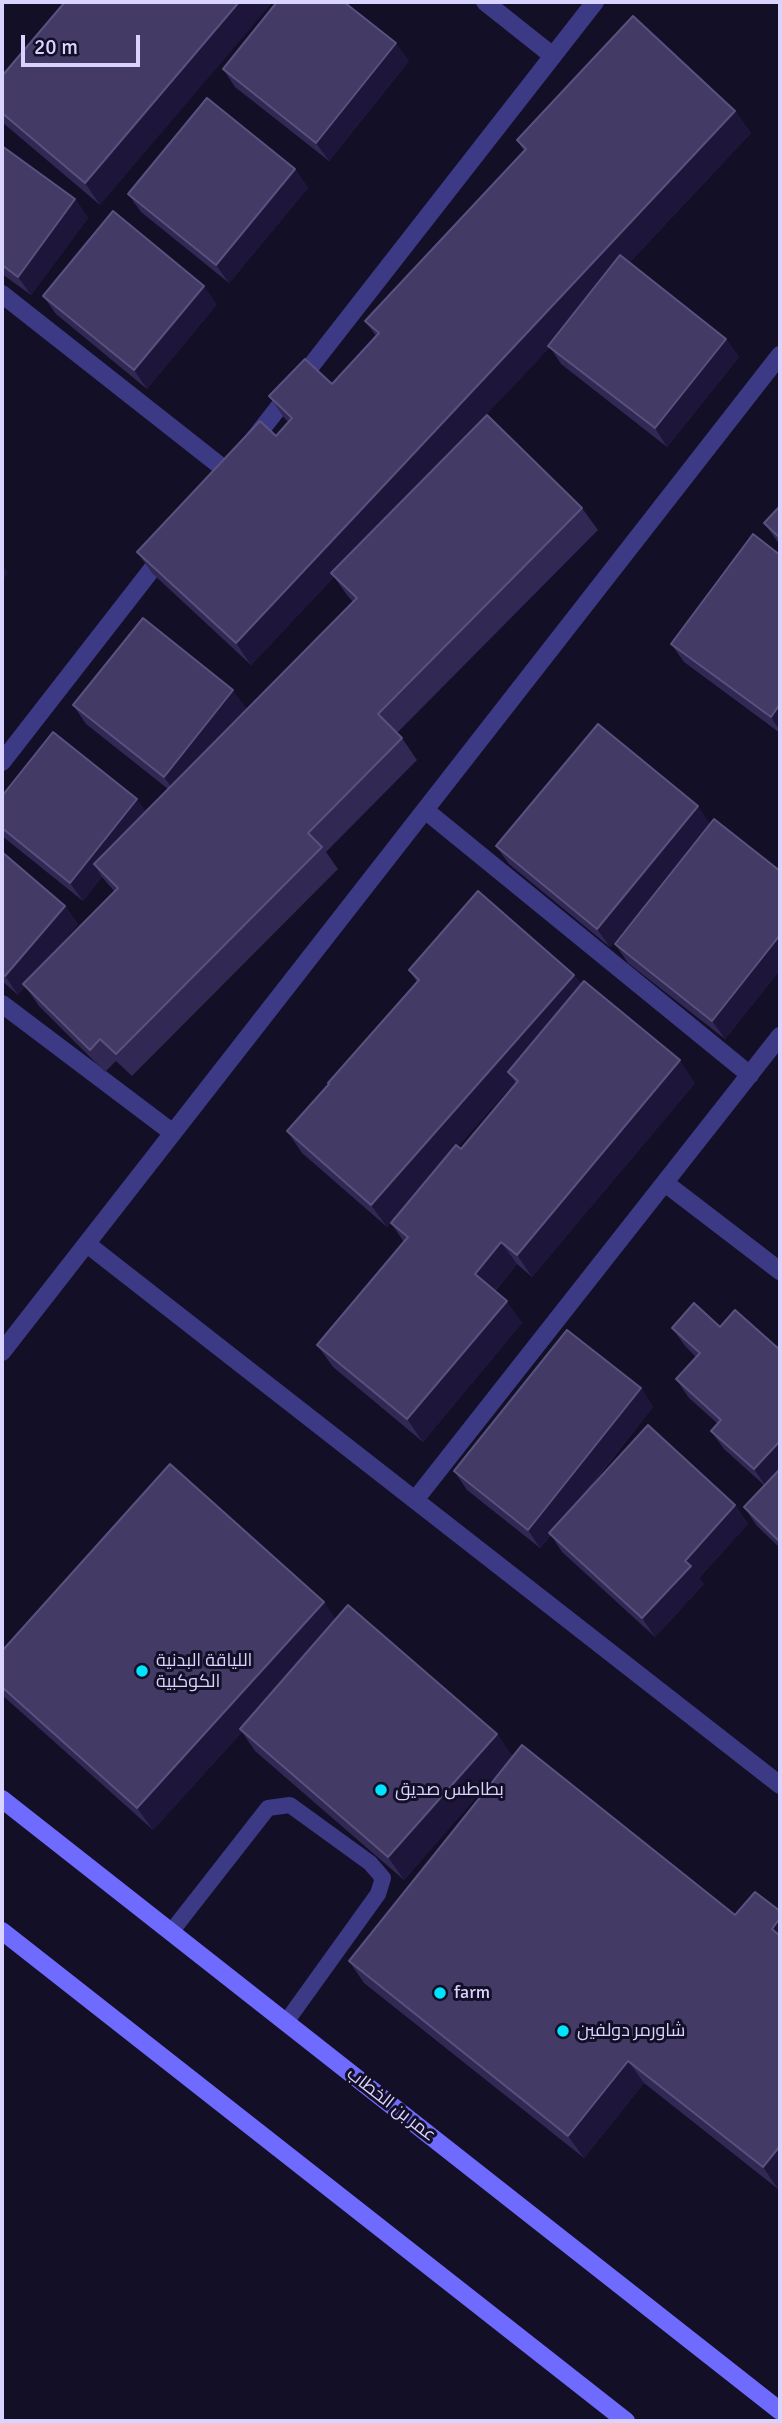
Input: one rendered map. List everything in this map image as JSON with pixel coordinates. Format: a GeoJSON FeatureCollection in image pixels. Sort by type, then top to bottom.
{"type":"FeatureCollection","features":[{"type":"Feature","properties":{"kind":"street"},"geometry":{"type":"LineString","coordinates":[[485,2],[553,56]]}},
{"type":"Feature","properties":{"kind":"street"},"geometry":{"type":"LineString","coordinates":[[2,294],[224,477],[595,2]]}},
{"type":"Feature","properties":{"kind":"street"},"geometry":{"type":"LineString","coordinates":[[4,1345],[87,1244],[780,355]]}},
{"type":"Feature","properties":{"kind":"street"},"geometry":{"type":"LineString","coordinates":[[2,762],[178,536]]}},
{"type":"Feature","properties":{"kind":"street"},"geometry":{"type":"LineString","coordinates":[[425,810],[750,1075]]}},
{"type":"Feature","properties":{"kind":"street"},"geometry":{"type":"LineString","coordinates":[[2,1004],[173,1133]]}},
{"type":"Feature","properties":{"kind":"street"},"geometry":{"type":"LineString","coordinates":[[415,1500],[780,1036]]}},
{"type":"Feature","properties":{"kind":"street"},"geometry":{"type":"LineString","coordinates":[[665,1183],[780,1271]]}},
{"type":"Feature","properties":{"kind":"street"},"geometry":{"type":"LineString","coordinates":[[87,1244],[780,1785]]}},
{"type":"Feature","properties":{"kind":"street","name":"عمر بن الخطاب"},"geometry":{"type":"LineString","coordinates":[[2,1799],[780,2411]]}},
{"type":"Feature","properties":{"kind":"street"},"geometry":{"type":"LineString","coordinates":[[2,1931],[626,2421]]}},
{"type":"Feature","properties":{"kind":"lane"},"geometry":{"type":"LineString","coordinates":[[171,1932],[268,1808],[290,1805],[370,1863],[383,1878],[379,1894],[286,2022]]}},
{"type":"Feature","properties":{"kind":"building"},"geometry":{"type":"Polygon","coordinates":[[[65,2],[239,2],[85,183],[2,113],[2,76],[65,2]]]}},
{"type":"Feature","properties":{"kind":"building"},"geometry":{"type":"Polygon","coordinates":[[[277,2],[344,2],[396,43],[316,143],[223,69],[277,2]]]}},
{"type":"Feature","properties":{"kind":"building"},"geometry":{"type":"Polygon","coordinates":[[[633,16],[735,111],[236,643],[137,552],[260,421],[276,436],[292,418],[269,396],[305,359],[332,384],[379,333],[365,321],[526,149],[517,140],[633,16]]]}},
{"type":"Feature","properties":{"kind":"building"},"geometry":{"type":"Polygon","coordinates":[[[207,98],[295,169],[216,265],[128,194],[207,98]]]}},
{"type":"Feature","properties":{"kind":"building"},"geometry":{"type":"Polygon","coordinates":[[[2,146],[75,199],[18,277],[2,265],[2,146]]]}},
{"type":"Feature","properties":{"kind":"building"},"geometry":{"type":"Polygon","coordinates":[[[113,211],[204,286],[134,370],[43,296],[113,211]]]}},
{"type":"Feature","properties":{"kind":"building"},"geometry":{"type":"Polygon","coordinates":[[[620,255],[726,339],[655,428],[548,346],[620,255]]]}},
{"type":"Feature","properties":{"kind":"building"},"geometry":{"type":"Polygon","coordinates":[[[487,415],[582,508],[378,714],[402,738],[308,833],[322,847],[116,1054],[100,1039],[90,1050],[23,984],[118,888],[94,864],[357,598],[331,573],[487,415]]]}},
{"type":"Feature","properties":{"kind":"building"},"geometry":{"type":"Polygon","coordinates":[[[780,506],[780,538],[764,523],[780,506]]]}},
{"type":"Feature","properties":{"kind":"building"},"geometry":{"type":"Polygon","coordinates":[[[753,534],[780,555],[780,704],[771,717],[671,644],[753,534]]]}},
{"type":"Feature","properties":{"kind":"building"},"geometry":{"type":"Polygon","coordinates":[[[143,618],[233,690],[164,777],[73,705],[143,618]]]}},
{"type":"Feature","properties":{"kind":"building"},"geometry":{"type":"Polygon","coordinates":[[[598,724],[698,806],[597,929],[496,846],[598,724]]]}},
{"type":"Feature","properties":{"kind":"building"},"geometry":{"type":"Polygon","coordinates":[[[53,732],[137,799],[70,883],[2,828],[2,796],[53,732]]]}},
{"type":"Feature","properties":{"kind":"building"},"geometry":{"type":"Polygon","coordinates":[[[714,819],[780,871],[780,935],[712,1021],[615,944],[714,819]]]}},
{"type":"Feature","properties":{"kind":"building"},"geometry":{"type":"Polygon","coordinates":[[[2,852],[65,906],[5,976],[2,974],[2,852]]]}},
{"type":"Feature","properties":{"kind":"building"},"geometry":{"type":"Polygon","coordinates":[[[478,891],[574,975],[371,1205],[287,1131],[419,980],[409,970],[478,891]]]}},
{"type":"Feature","properties":{"kind":"building"},"geometry":{"type":"Polygon","coordinates":[[[584,981],[680,1060],[517,1255],[501,1242],[475,1274],[507,1301],[407,1419],[317,1345],[408,1237],[391,1223],[456,1145],[461,1149],[518,1081],[508,1072],[584,981]]]}},
{"type":"Feature","properties":{"kind":"building"},"geometry":{"type":"Polygon","coordinates":[[[694,1303],[720,1327],[735,1310],[780,1350],[780,1441],[754,1469],[711,1431],[721,1420],[676,1379],[700,1353],[672,1328],[694,1303]]]}},
{"type":"Feature","properties":{"kind":"building"},"geometry":{"type":"Polygon","coordinates":[[[567,1330],[641,1388],[528,1530],[454,1471],[567,1330]]]}},
{"type":"Feature","properties":{"kind":"building"},"geometry":{"type":"Polygon","coordinates":[[[648,1425],[735,1505],[685,1561],[691,1566],[642,1618],[549,1533],[648,1425]]]}},
{"type":"Feature","properties":{"kind":"building"},"geometry":{"type":"Polygon","coordinates":[[[170,1464],[324,1602],[137,1808],[2,1687],[2,1651],[170,1464]]]}},
{"type":"Feature","properties":{"kind":"building"},"geometry":{"type":"Polygon","coordinates":[[[780,1469],[780,1542],[744,1507],[780,1469]]]}},
{"type":"Feature","properties":{"kind":"building"},"geometry":{"type":"Polygon","coordinates":[[[348,1605],[497,1734],[388,1857],[240,1729],[348,1605]]]}},
{"type":"Feature","properties":{"kind":"building"},"geometry":{"type":"Polygon","coordinates":[[[522,1745],[735,1915],[755,1892],[780,1911],[780,1918],[772,1929],[780,1936],[780,2146],[763,2167],[628,2061],[568,2136],[349,1961],[522,1745]]]}},
{"type":"Feature","properties":{"kind":"place","name":"اللياقة البدنية الكوكبية"},"geometry":{"type":"Point","coordinates":[142,1671]}},
{"type":"Feature","properties":{"kind":"place","name":"بطاطس صديق"},"geometry":{"type":"Point","coordinates":[381,1790]}},
{"type":"Feature","properties":{"kind":"place","name":"farm"},"geometry":{"type":"Point","coordinates":[440,1993]}},
{"type":"Feature","properties":{"kind":"place","name":"شاورمر دولفين"},"geometry":{"type":"Point","coordinates":[563,2031]}}]}
